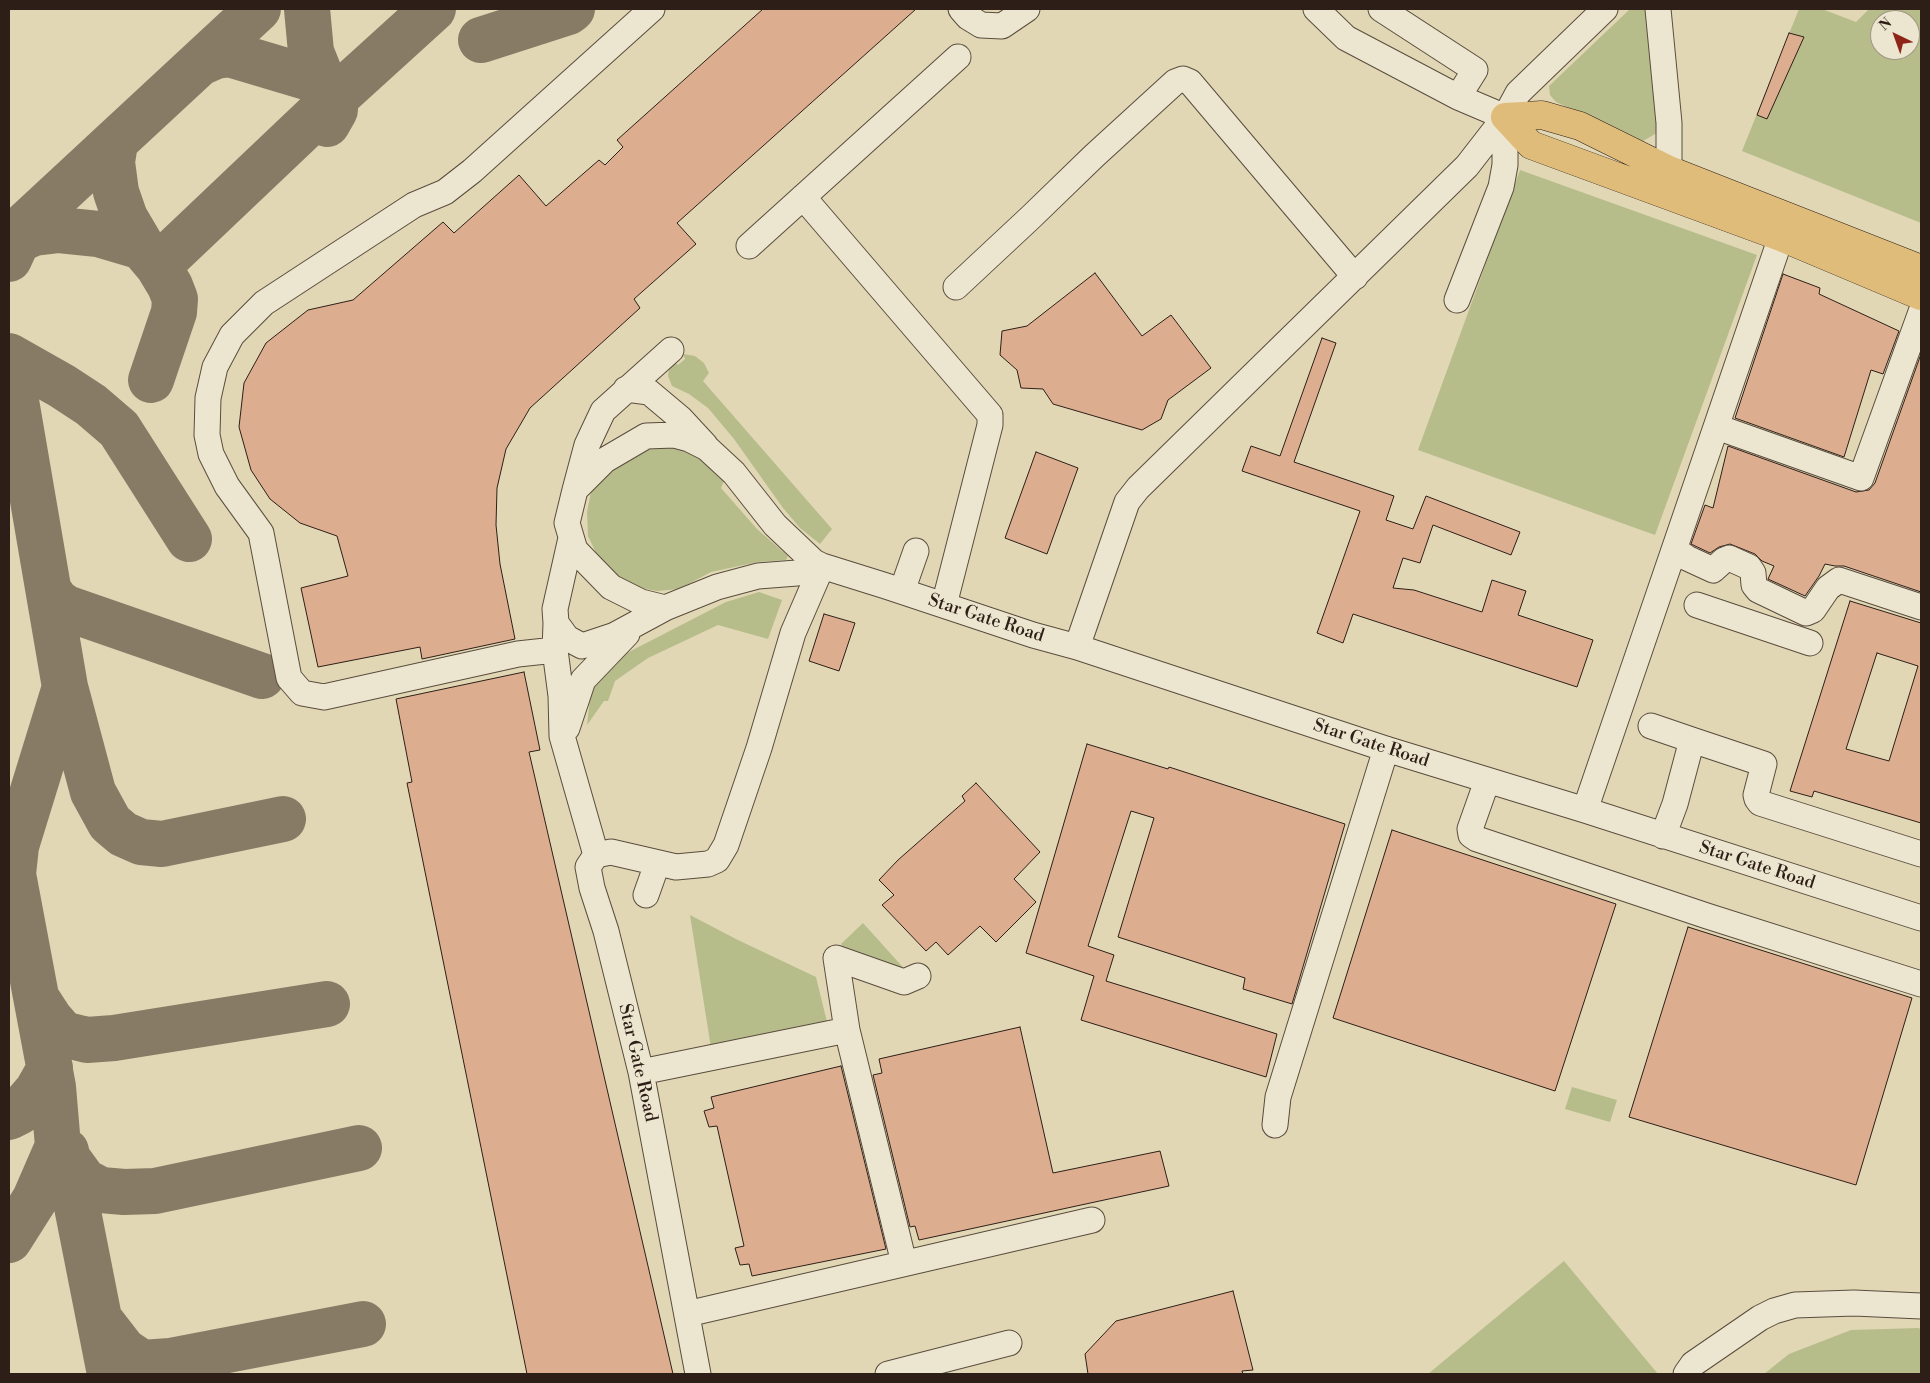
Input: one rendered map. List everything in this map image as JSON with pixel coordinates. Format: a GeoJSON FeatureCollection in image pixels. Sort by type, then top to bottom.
{"type":"FeatureCollection","features":[{"type":"Feature","properties":{"kind":"main road"},"geometry":{"type":"LineString","coordinates":[[1505,117],[1542,115],[1580,126],[1669,170],[1881,266],[1921,296]]}},
{"type":"Feature","properties":{"kind":"main road"},"geometry":{"type":"LineString","coordinates":[[1505,117],[1530,145],[1782,237],[1881,266],[1921,269]]}},
{"type":"Feature","properties":{"kind":"street"},"geometry":{"type":"LineString","coordinates":[[555,650],[518,654],[324,697],[302,693],[289,678],[261,533],[227,486],[211,454],[207,434],[208,398],[215,367],[232,335],[264,304],[414,205],[445,192],[652,9]]}},
{"type":"Feature","properties":{"kind":"street"},"geometry":{"type":"LineString","coordinates":[[960,9],[968,18],[981,25],[1002,26],[1026,9]]}},
{"type":"Feature","properties":{"kind":"street"},"geometry":{"type":"LineString","coordinates":[[1316,9],[1346,38],[1458,97],[1505,117]]}},
{"type":"Feature","properties":{"kind":"street"},"geometry":{"type":"LineString","coordinates":[[1381,9],[1475,70],[1458,97]]}},
{"type":"Feature","properties":{"kind":"street"},"geometry":{"type":"LineString","coordinates":[[1077,648],[1126,502],[1171,455],[1467,166],[1505,117],[1518,93],[1605,9]]}},
{"type":"Feature","properties":{"kind":"street"},"geometry":{"type":"LineString","coordinates":[[1658,9],[1669,124],[1669,170]]}},
{"type":"Feature","properties":{"kind":"street"},"geometry":{"type":"LineString","coordinates":[[749,246],[958,57]]}},
{"type":"Feature","properties":{"kind":"street"},"geometry":{"type":"LineString","coordinates":[[956,286],[1174,82],[1183,79],[1190,82],[1355,277]]}},
{"type":"Feature","properties":{"kind":"street"},"geometry":{"type":"LineString","coordinates":[[1457,300],[1501,187],[1505,165],[1505,117]]}},
{"type":"Feature","properties":{"kind":"street"},"geometry":{"type":"LineString","coordinates":[[803,197],[990,415],[990,425],[944,605]]}},
{"type":"Feature","properties":{"kind":"street"},"geometry":{"type":"LineString","coordinates":[[1585,810],[1782,237]]}},
{"type":"Feature","properties":{"kind":"street"},"geometry":{"type":"LineString","coordinates":[[1717,427],[1861,478],[1917,337],[1921,312]]}},
{"type":"Feature","properties":{"kind":"street"},"geometry":{"type":"LineString","coordinates":[[665,608],[641,602],[611,587],[574,550],[567,523],[587,445],[603,411],[672,350]]}},
{"type":"Feature","properties":{"kind":"street"},"geometry":{"type":"LineString","coordinates":[[626,390],[649,392],[680,418],[707,448],[734,473],[775,525],[814,562],[822,566]]}},
{"type":"Feature","properties":{"kind":"street"},"geometry":{"type":"LineString","coordinates":[[576,490],[605,460],[646,436],[674,436],[689,439],[707,448]]}},
{"type":"Feature","properties":{"kind":"street"},"geometry":{"type":"LineString","coordinates":[[571,538],[555,609],[555,650],[564,740],[584,818],[596,855],[611,852],[676,867],[695,865],[707,849],[778,631],[790,602],[822,566]]}},
{"type":"Feature","properties":{"kind":"street"},"geometry":{"type":"LineString","coordinates":[[1674,550],[1713,570],[1729,558],[1749,567],[1753,573],[1754,585],[1758,590],[1806,613],[1813,610],[1828,588],[1838,580],[1921,607]]}},
{"type":"Feature","properties":{"kind":"street"},"geometry":{"type":"LineString","coordinates":[[902,591],[916,551]]}},
{"type":"Feature","properties":{"kind":"street"},"geometry":{"type":"LineString","coordinates":[[556,623],[567,638],[582,646],[615,635],[665,608],[717,587],[758,576],[797,572],[822,566]]}},
{"type":"Feature","properties":{"kind":"street","name":"Star Gate Road"},"geometry":{"type":"LineString","coordinates":[[822,566],[1386,749],[1585,810],[1921,918]]}},
{"type":"Feature","properties":{"kind":"street"},"geometry":{"type":"LineString","coordinates":[[1697,605],[1810,643]]}},
{"type":"Feature","properties":{"kind":"street"},"geometry":{"type":"LineString","coordinates":[[564,740],[583,680],[638,623]]}},
{"type":"Feature","properties":{"kind":"street"},"geometry":{"type":"LineString","coordinates":[[1651,726],[1764,764],[1756,795],[1760,803],[1921,854]]}},
{"type":"Feature","properties":{"kind":"street"},"geometry":{"type":"LineString","coordinates":[[1663,836],[1675,804],[1692,740]]}},
{"type":"Feature","properties":{"kind":"street"},"geometry":{"type":"LineString","coordinates":[[1275,1125],[1278,1097],[1386,749]]}},
{"type":"Feature","properties":{"kind":"street"},"geometry":{"type":"LineString","coordinates":[[1487,781],[1470,829],[1471,835],[1477,839],[1707,916],[1921,984]]}},
{"type":"Feature","properties":{"kind":"street","name":"Star Gate Road"},"geometry":{"type":"LineString","coordinates":[[596,855],[588,867],[592,888],[606,931],[641,1072],[698,1374]]}},
{"type":"Feature","properties":{"kind":"street"},"geometry":{"type":"LineString","coordinates":[[646,895],[657,864]]}},
{"type":"Feature","properties":{"kind":"street"},"geometry":{"type":"LineString","coordinates":[[904,1263],[847,1030],[836,958],[904,982],[918,976]]}},
{"type":"Feature","properties":{"kind":"street"},"geometry":{"type":"LineString","coordinates":[[641,1072],[847,1030]]}},
{"type":"Feature","properties":{"kind":"street"},"geometry":{"type":"LineString","coordinates":[[687,1314],[1092,1220]]}},
{"type":"Feature","properties":{"kind":"street"},"geometry":{"type":"LineString","coordinates":[[1686,1374],[1693,1364],[1760,1318],[1794,1305],[1854,1303],[1921,1306]]}},
{"type":"Feature","properties":{"kind":"street"},"geometry":{"type":"LineString","coordinates":[[888,1374],[1009,1343]]}},
{"type":"Feature","properties":{"kind":"green space"},"geometry":{"type":"Polygon","coordinates":[[[1630,9],[1647,9],[1664,124],[1657,133],[1643,141],[1556,102],[1550,95],[1549,86],[1630,9]]]}},
{"type":"Feature","properties":{"kind":"green space"},"geometry":{"type":"Polygon","coordinates":[[[1799,9],[1822,9],[1856,22],[1869,9],[1921,9],[1921,223],[1742,151],[1799,9]]]}},
{"type":"Feature","properties":{"kind":"green space"},"geometry":{"type":"Polygon","coordinates":[[[1520,170],[1757,255],[1655,535],[1418,450],[1520,170]]]}},
{"type":"Feature","properties":{"kind":"green space"},"geometry":{"type":"Polygon","coordinates":[[[683,354],[695,356],[704,363],[709,373],[703,381],[832,529],[820,544],[800,528],[783,508],[734,439],[708,408],[689,394],[672,386],[668,376],[669,368],[673,361],[678,365],[685,359],[683,354]]]}},
{"type":"Feature","properties":{"kind":"green space"},"geometry":{"type":"Polygon","coordinates":[[[645,445],[674,446],[702,457],[725,479],[721,488],[757,529],[788,556],[786,560],[758,562],[711,572],[679,589],[657,591],[635,587],[613,575],[599,559],[588,536],[587,512],[592,487],[606,468],[645,445]]]}},
{"type":"Feature","properties":{"kind":"green space"},"geometry":{"type":"Polygon","coordinates":[[[759,592],[782,600],[768,639],[718,625],[648,658],[615,681],[608,701],[604,701],[587,725],[591,690],[619,657],[726,602],[759,592]]]}},
{"type":"Feature","properties":{"kind":"green space"},"geometry":{"type":"Polygon","coordinates":[[[690,915],[816,977],[827,1022],[711,1048],[690,915]]]}},
{"type":"Feature","properties":{"kind":"green space"},"geometry":{"type":"Polygon","coordinates":[[[863,923],[909,974],[844,948],[841,944],[863,923]]]}},
{"type":"Feature","properties":{"kind":"green space"},"geometry":{"type":"Polygon","coordinates":[[[1572,1087],[1617,1100],[1610,1122],[1565,1109],[1572,1087]]]}},
{"type":"Feature","properties":{"kind":"green space"},"geometry":{"type":"Polygon","coordinates":[[[1564,1261],[1658,1374],[1428,1374],[1564,1261]]]}},
{"type":"Feature","properties":{"kind":"green space"},"geometry":{"type":"Polygon","coordinates":[[[1921,1329],[1921,1374],[1764,1374],[1789,1354],[1851,1330],[1921,1329]]]}},
{"type":"Feature","properties":{"kind":"building"},"geometry":{"type":"Polygon","coordinates":[[[763,9],[916,9],[677,223],[696,244],[634,299],[640,308],[530,408],[506,449],[497,488],[496,525],[500,564],[515,639],[422,659],[420,647],[318,667],[301,588],[348,576],[337,536],[300,523],[270,499],[251,470],[239,427],[244,383],[266,343],[308,310],[353,300],[443,222],[454,233],[519,175],[546,206],[599,160],[605,165],[623,147],[617,140],[763,9]]]}},
{"type":"Feature","properties":{"kind":"building"},"geometry":{"type":"Polygon","coordinates":[[[1789,33],[1804,37],[1767,119],[1757,115],[1789,33]]]}},
{"type":"Feature","properties":{"kind":"building"},"geometry":{"type":"Polygon","coordinates":[[[1095,273],[1142,336],[1171,315],[1211,368],[1168,400],[1161,419],[1142,430],[1053,404],[1043,389],[1021,388],[1017,370],[1000,355],[1002,331],[1027,326],[1095,273]]]}},
{"type":"Feature","properties":{"kind":"building"},"geometry":{"type":"Polygon","coordinates":[[[1783,274],[1820,288],[1819,294],[1899,331],[1883,374],[1871,370],[1844,457],[1735,418],[1783,274]]]}},
{"type":"Feature","properties":{"kind":"building"},"geometry":{"type":"Polygon","coordinates":[[[1322,338],[1336,343],[1294,462],[1394,496],[1386,520],[1413,529],[1426,496],[1520,532],[1511,555],[1433,525],[1420,563],[1403,558],[1393,588],[1414,590],[1482,612],[1492,580],[1526,591],[1518,615],[1593,640],[1577,687],[1353,614],[1343,643],[1317,633],[1360,511],[1242,471],[1251,446],[1280,456],[1322,338]]]}},
{"type":"Feature","properties":{"kind":"building"},"geometry":{"type":"Polygon","coordinates":[[[1921,354],[1921,592],[1844,566],[1825,564],[1805,596],[1768,579],[1774,566],[1762,561],[1755,554],[1730,544],[1719,547],[1710,553],[1691,544],[1705,505],[1713,508],[1728,446],[1856,492],[1869,490],[1875,483],[1921,354]]]}},
{"type":"Feature","properties":{"kind":"building"},"geometry":{"type":"Polygon","coordinates":[[[1036,452],[1078,468],[1047,554],[1005,538],[1036,452]]]}},
{"type":"Feature","properties":{"kind":"building"},"geometry":{"type":"Polygon","coordinates":[[[1850,601],[1921,623],[1921,823],[1814,791],[1812,797],[1790,791],[1850,601]],[[1877,653],[1846,749],[1889,761],[1918,666],[1877,653]]]}},
{"type":"Feature","properties":{"kind":"building"},"geometry":{"type":"Polygon","coordinates":[[[824,614],[855,623],[839,671],[809,661],[824,614]]]}},
{"type":"Feature","properties":{"kind":"building"},"geometry":{"type":"Polygon","coordinates":[[[524,672],[540,750],[529,752],[673,1374],[527,1374],[407,783],[412,782],[396,699],[524,672]]]}},
{"type":"Feature","properties":{"kind":"building"},"geometry":{"type":"Polygon","coordinates":[[[1087,744],[1168,769],[1169,767],[1345,824],[1292,1004],[1243,989],[1245,978],[1118,937],[1154,818],[1131,811],[1088,946],[1114,955],[1106,981],[1277,1034],[1266,1077],[1081,1020],[1094,976],[1026,953],[1087,744]]]}},
{"type":"Feature","properties":{"kind":"building"},"geometry":{"type":"Polygon","coordinates":[[[976,783],[1040,852],[1014,879],[1036,902],[996,942],[980,926],[948,955],[936,942],[926,951],[882,905],[894,895],[879,880],[898,860],[965,801],[962,796],[976,783]]]}},
{"type":"Feature","properties":{"kind":"building"},"geometry":{"type":"Polygon","coordinates":[[[1392,830],[1616,904],[1555,1091],[1333,1018],[1392,830]]]}},
{"type":"Feature","properties":{"kind":"building"},"geometry":{"type":"Polygon","coordinates":[[[1688,927],[1912,998],[1856,1185],[1629,1117],[1688,927]]]}},
{"type":"Feature","properties":{"kind":"building"},"geometry":{"type":"Polygon","coordinates":[[[1020,1027],[1053,1173],[1160,1151],[1169,1186],[919,1240],[915,1226],[910,1227],[873,1075],[882,1073],[879,1059],[1020,1027]]]}},
{"type":"Feature","properties":{"kind":"building"},"geometry":{"type":"Polygon","coordinates":[[[841,1066],[886,1249],[752,1276],[749,1264],[740,1265],[735,1248],[744,1246],[717,1126],[709,1127],[704,1111],[714,1108],[711,1097],[841,1066]]]}},
{"type":"Feature","properties":{"kind":"building"},"geometry":{"type":"Polygon","coordinates":[[[1233,1291],[1253,1370],[1242,1371],[1243,1374],[1088,1374],[1085,1354],[1116,1321],[1233,1291]]]}},
{"type":"Feature","properties":{"kind":"taxiway"},"geometry":{"type":"LineString","coordinates":[[9,259],[24,226],[258,9]]}},
{"type":"Feature","properties":{"kind":"taxiway"},"geometry":{"type":"LineString","coordinates":[[307,9],[311,52],[323,82]]}},
{"type":"Feature","properties":{"kind":"taxiway"},"geometry":{"type":"LineString","coordinates":[[158,266],[335,98],[433,9]]}},
{"type":"Feature","properties":{"kind":"taxiway"},"geometry":{"type":"LineString","coordinates":[[481,40],[568,12],[572,9]]}},
{"type":"Feature","properties":{"kind":"taxiway"},"geometry":{"type":"LineString","coordinates":[[200,63],[216,56],[229,54],[323,82],[332,90],[335,98],[335,110],[327,124]]}},
{"type":"Feature","properties":{"kind":"taxiway"},"geometry":{"type":"LineString","coordinates":[[115,143],[112,162],[116,192],[125,218],[142,247]]}},
{"type":"Feature","properties":{"kind":"taxiway"},"geometry":{"type":"LineString","coordinates":[[18,240],[34,233],[59,230],[98,234],[142,247],[158,266],[170,286],[175,299],[174,312],[151,380]]}},
{"type":"Feature","properties":{"kind":"taxiway"},"geometry":{"type":"LineString","coordinates":[[9,356],[91,405],[119,429],[189,539]]}},
{"type":"Feature","properties":{"kind":"taxiway"},"geometry":{"type":"LineString","coordinates":[[9,360],[65,687],[16,846],[13,874],[53,1087],[58,1146],[35,1199],[9,1240]]}},
{"type":"Feature","properties":{"kind":"taxiway"},"geometry":{"type":"LineString","coordinates":[[49,591],[57,602],[66,608],[262,676]]}},
{"type":"Feature","properties":{"kind":"taxiway"},"geometry":{"type":"LineString","coordinates":[[65,687],[93,792],[110,823],[123,834],[141,842],[162,844],[283,819]]}},
{"type":"Feature","properties":{"kind":"taxiway"},"geometry":{"type":"LineString","coordinates":[[37,999],[63,1034],[87,1040],[114,1038],[327,1004]]}},
{"type":"Feature","properties":{"kind":"taxiway"},"geometry":{"type":"LineString","coordinates":[[9,1117],[19,1112],[37,1091],[50,1068]]}},
{"type":"Feature","properties":{"kind":"taxiway"},"geometry":{"type":"LineString","coordinates":[[68,1159],[84,1181],[101,1190],[124,1192],[155,1191],[359,1148]]}},
{"type":"Feature","properties":{"kind":"taxiway"},"geometry":{"type":"LineString","coordinates":[[66,1151],[110,1374]]}},
{"type":"Feature","properties":{"kind":"taxiway"},"geometry":{"type":"LineString","coordinates":[[100,1320],[124,1351],[142,1363],[170,1361],[363,1324]]}}]}
